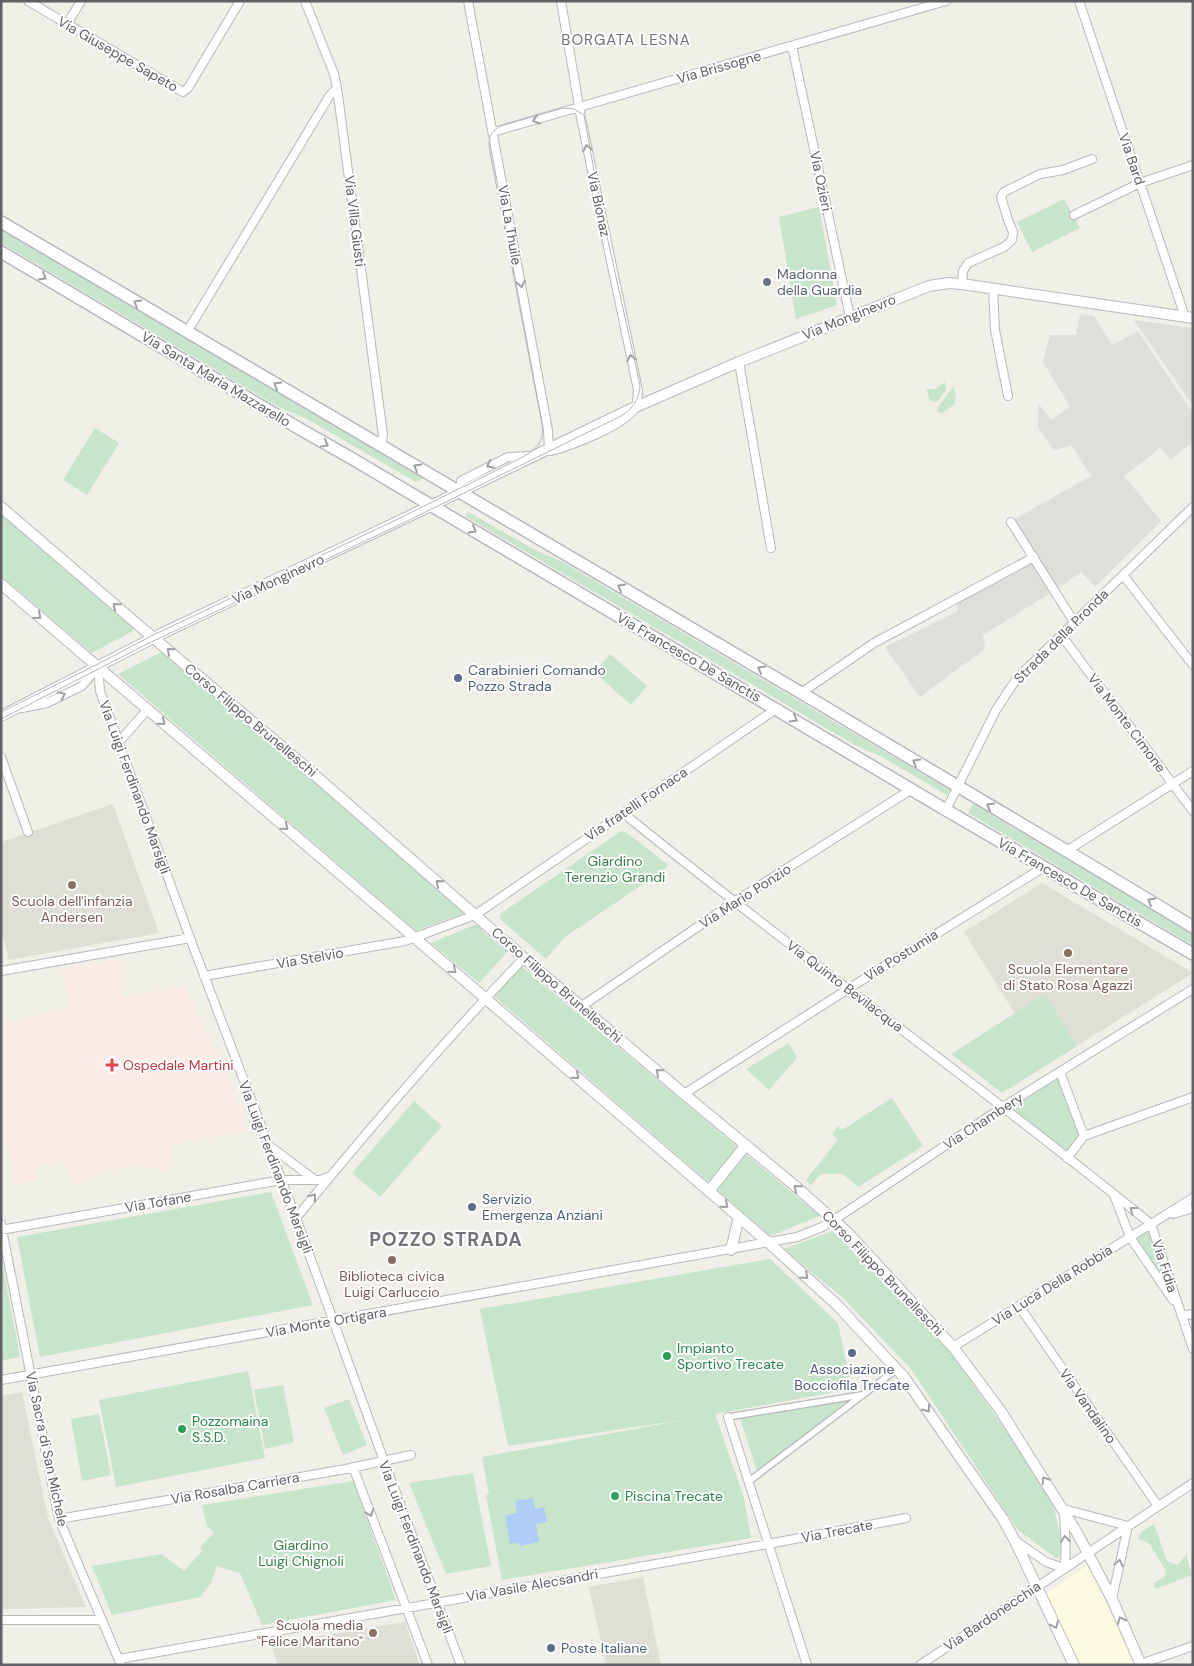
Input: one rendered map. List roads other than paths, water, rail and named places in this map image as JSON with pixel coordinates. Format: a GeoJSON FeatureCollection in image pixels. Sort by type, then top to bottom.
{"type":"FeatureCollection","features":[{"type":"Feature","properties":{"kind":"main road","name":"Via Santa Maria Mazzarello"},"geometry":{"type":"LineString","coordinates":[[1,222],[459,492]]}},
{"type":"Feature","properties":{"kind":"main road","name":"Via Santa Maria Mazzarello"},"geometry":{"type":"LineString","coordinates":[[1,252],[431,506]]}},
{"type":"Feature","properties":{"kind":"main road","name":"Via Francesco De Sanctis"},"geometry":{"type":"LineString","coordinates":[[459,492],[1068,850],[1193,927]]}},
{"type":"Feature","properties":{"kind":"main road","name":"Via Francesco De Sanctis"},"geometry":{"type":"LineString","coordinates":[[431,506],[1193,954]]}},
{"type":"Feature","properties":{"kind":"street","name":"Via Giuseppe Sapeto"},"geometry":{"type":"LineString","coordinates":[[28,1],[183,92],[188,88],[237,2]]}},
{"type":"Feature","properties":{"kind":"street"},"geometry":{"type":"LineString","coordinates":[[67,24],[81,1]]}},
{"type":"Feature","properties":{"kind":"street","name":"Via Villa Giusti"},"geometry":{"type":"LineString","coordinates":[[305,1],[334,74],[337,88],[383,435],[381,446]]}},
{"type":"Feature","properties":{"kind":"street","name":"Via La Thuile"},"geometry":{"type":"LineString","coordinates":[[468,1],[548,430],[549,449]]}},
{"type":"Feature","properties":{"kind":"street","name":"Via Bionaz"},"geometry":{"type":"LineString","coordinates":[[561,1],[580,107],[638,390],[636,406]]}},
{"type":"Feature","properties":{"kind":"street","name":"Via Brissogne"},"geometry":{"type":"LineString","coordinates":[[492,132],[946,1]]}},
{"type":"Feature","properties":{"kind":"street","name":"Via Bard"},"geometry":{"type":"LineString","coordinates":[[1078,1],[1140,183],[1189,318]]}},
{"type":"Feature","properties":{"kind":"street","name":"Via Ozieri"},"geometry":{"type":"LineString","coordinates":[[792,46],[850,316]]}},
{"type":"Feature","properties":{"kind":"street","name":"Via Santa Maria Mazzarello"},"geometry":{"type":"LineString","coordinates":[[187,332],[330,95],[337,88]]}},
{"type":"Feature","properties":{"kind":"street"},"geometry":{"type":"LineString","coordinates":[[962,284],[963,271],[968,263],[1004,247],[1012,240],[1013,232],[1001,197],[1004,192],[1040,174],[1063,170],[1092,159]]}},
{"type":"Feature","properties":{"kind":"street"},"geometry":{"type":"LineString","coordinates":[[1074,215],[1140,183],[1193,165]]}},
{"type":"Feature","properties":{"kind":"street","name":"Via Monginevro"},"geometry":{"type":"LineString","coordinates":[[1,716],[154,638],[636,406],[850,316],[929,286],[949,283],[962,284],[1189,318]]}},
{"type":"Feature","properties":{"kind":"street"},"geometry":{"type":"LineString","coordinates":[[992,288],[995,330],[1008,396]]}},
{"type":"Feature","properties":{"kind":"street"},"geometry":{"type":"LineString","coordinates":[[739,362],[771,548]]}},
{"type":"Feature","properties":{"kind":"street","name":"Via Monginevro"},"geometry":{"type":"LineString","coordinates":[[532,457],[570,446],[609,427],[625,418],[636,406]]}},
{"type":"Feature","properties":{"kind":"street","name":"Corso Filippo Brunelleschi"},"geometry":{"type":"LineString","coordinates":[[1,507],[301,762],[524,958],[746,1145],[854,1239],[953,1347],[1000,1410],[1064,1509],[1088,1552],[1112,1599],[1141,1664]]}},
{"type":"Feature","properties":{"kind":"street","name":"Strada della Pronda"},"geometry":{"type":"LineString","coordinates":[[958,787],[996,710],[1017,678],[1193,507]]}},
{"type":"Feature","properties":{"kind":"street"},"geometry":{"type":"LineString","coordinates":[[1011,522],[1074,622]]}},
{"type":"Feature","properties":{"kind":"street"},"geometry":{"type":"LineString","coordinates":[[801,693],[874,643],[1034,557]]}},
{"type":"Feature","properties":{"kind":"street"},"geometry":{"type":"LineString","coordinates":[[1123,575],[1193,665]]}},
{"type":"Feature","properties":{"kind":"street"},"geometry":{"type":"LineString","coordinates":[[1,584],[416,938],[769,1243],[837,1305],[897,1369],[965,1462],[1003,1519],[1074,1665]]}},
{"type":"Feature","properties":{"kind":"street","name":"Via Monte Cimone"},"geometry":{"type":"LineString","coordinates":[[1061,635],[1193,811]]}},
{"type":"Feature","properties":{"kind":"street","name":"Via Luigi Ferdinando Marsigli"},"geometry":{"type":"LineString","coordinates":[[98,667],[100,692],[461,1665]]}},
{"type":"Feature","properties":{"kind":"street","name":"Via fratelli Fornaca"},"geometry":{"type":"LineString","coordinates":[[416,938],[475,915],[776,709]]}},
{"type":"Feature","properties":{"kind":"street"},"geometry":{"type":"LineString","coordinates":[[119,742],[148,710]]}},
{"type":"Feature","properties":{"kind":"street"},"geometry":{"type":"LineString","coordinates":[[1,757],[28,832]]}},
{"type":"Feature","properties":{"kind":"street"},"geometry":{"type":"LineString","coordinates":[[1068,850],[1193,771]]}},
{"type":"Feature","properties":{"kind":"street"},"geometry":{"type":"LineString","coordinates":[[946,810],[958,787]]}},
{"type":"Feature","properties":{"kind":"street","name":"Via Mario Ponzio"},"geometry":{"type":"LineString","coordinates":[[582,1006],[734,902],[912,789]]}},
{"type":"Feature","properties":{"kind":"street","name":"Via Quinto Bevilacqua"},"geometry":{"type":"LineString","coordinates":[[623,813],[734,902],[1003,1107],[1151,1224]]}},
{"type":"Feature","properties":{"kind":"street","name":"Via Postumia"},"geometry":{"type":"LineString","coordinates":[[684,1094],[1044,866]]}},
{"type":"Feature","properties":{"kind":"street"},"geometry":{"type":"LineString","coordinates":[[1,971],[190,938]]}},
{"type":"Feature","properties":{"kind":"street","name":"Via Stelvio"},"geometry":{"type":"LineString","coordinates":[[204,976],[416,938]]}},
{"type":"Feature","properties":{"kind":"street"},"geometry":{"type":"LineString","coordinates":[[296,1218],[330,1176],[485,998],[524,958]]}},
{"type":"Feature","properties":{"kind":"street","name":"Via Chambery"},"geometry":{"type":"LineString","coordinates":[[769,1243],[797,1237],[834,1220],[1003,1107],[1193,989]]}},
{"type":"Feature","properties":{"kind":"street"},"geometry":{"type":"LineString","coordinates":[[1060,1072],[1084,1136]]}},
{"type":"Feature","properties":{"kind":"street"},"geometry":{"type":"LineString","coordinates":[[1067,1158],[1084,1136],[1193,1097]]}},
{"type":"Feature","properties":{"kind":"street"},"geometry":{"type":"LineString","coordinates":[[267,1143],[315,1180]]}},
{"type":"Feature","properties":{"kind":"street"},"geometry":{"type":"LineString","coordinates":[[709,1192],[746,1145]]}},
{"type":"Feature","properties":{"kind":"street","name":"Via Tofane"},"geometry":{"type":"LineString","coordinates":[[2,1228],[281,1180],[315,1180],[330,1176]]}},
{"type":"Feature","properties":{"kind":"street"},"geometry":{"type":"LineString","coordinates":[[1114,1195],[1130,1237]]}},
{"type":"Feature","properties":{"kind":"street"},"geometry":{"type":"LineString","coordinates":[[1162,1218],[1193,1198]]}},
{"type":"Feature","properties":{"kind":"street"},"geometry":{"type":"LineString","coordinates":[[1162,1218],[1193,1208]]}},
{"type":"Feature","properties":{"kind":"street"},"geometry":{"type":"LineString","coordinates":[[731,1250],[739,1217]]}},
{"type":"Feature","properties":{"kind":"street","name":"Via Luca Della Robbia"},"geometry":{"type":"LineString","coordinates":[[953,1347],[1162,1218]]}},
{"type":"Feature","properties":{"kind":"street","name":"Via Fidia"},"geometry":{"type":"LineString","coordinates":[[1151,1224],[1193,1349]]}},
{"type":"Feature","properties":{"kind":"street","name":"Via Sacra di San Michele"},"geometry":{"type":"LineString","coordinates":[[2,1228],[59,1519],[120,1662]]}},
{"type":"Feature","properties":{"kind":"street","name":"Via Fidia"},"geometry":{"type":"LineString","coordinates":[[1130,1237],[1179,1308]]}},
{"type":"Feature","properties":{"kind":"street","name":"Via Monte Ortigara"},"geometry":{"type":"LineString","coordinates":[[1,1380],[769,1243]]}},
{"type":"Feature","properties":{"kind":"street","name":"Via Vandalino"},"geometry":{"type":"LineString","coordinates":[[1019,1306],[1158,1506]]}},
{"type":"Feature","properties":{"kind":"street"},"geometry":{"type":"LineString","coordinates":[[1182,1316],[1193,1314]]}},
{"type":"Feature","properties":{"kind":"street"},"geometry":{"type":"LineString","coordinates":[[748,1482],[897,1369]]}},
{"type":"Feature","properties":{"kind":"street"},"geometry":{"type":"LineString","coordinates":[[807,1665],[728,1417],[863,1394]]}},
{"type":"Feature","properties":{"kind":"street","name":"Via Rosalba Carriera"},"geometry":{"type":"LineString","coordinates":[[59,1519],[353,1468],[411,1455]]}},
{"type":"Feature","properties":{"kind":"street"},"geometry":{"type":"LineString","coordinates":[[353,1468],[428,1665]]}},
{"type":"Feature","properties":{"kind":"street"},"geometry":{"type":"LineString","coordinates":[[1064,1568],[1193,1483]]}},
{"type":"Feature","properties":{"kind":"street"},"geometry":{"type":"LineString","coordinates":[[1064,1568],[1067,1553],[1064,1509],[1128,1526]]}},
{"type":"Feature","properties":{"kind":"street","name":"Via Trecate"},"geometry":{"type":"LineString","coordinates":[[768,1544],[906,1518]]}},
{"type":"Feature","properties":{"kind":"street"},"geometry":{"type":"LineString","coordinates":[[1112,1599],[1128,1526]]}},
{"type":"Feature","properties":{"kind":"street"},"geometry":{"type":"LineString","coordinates":[[1015,1541],[1046,1562],[1064,1568]]}},
{"type":"Feature","properties":{"kind":"street","name":"Via Vasile Alecsandri"},"geometry":{"type":"LineString","coordinates":[[120,1662],[437,1602],[768,1544]]}},
{"type":"Feature","properties":{"kind":"street","name":"Via Bardonecchia"},"geometry":{"type":"LineString","coordinates":[[920,1665],[1064,1568]]}},
{"type":"Feature","properties":{"kind":"street"},"geometry":{"type":"LineString","coordinates":[[1,1620],[102,1620]]}},
{"type":"Feature","properties":{"kind":"street"},"geometry":{"type":"LineString","coordinates":[[1141,1664],[1193,1646]]}},
{"type":"Feature","properties":{"kind":"water"},"geometry":{"type":"Polygon","coordinates":[[[533,1498],[535,1509],[544,1507],[547,1522],[536,1524],[539,1542],[520,1546],[519,1543],[510,1544],[505,1516],[517,1513],[515,1501],[533,1498]]]}},
{"type":"Feature","properties":{"kind":"tram line"},"geometry":{"type":"LineString","coordinates":[[1,712],[151,636],[398,519],[527,455],[536,447],[541,438],[542,424],[489,140],[494,131],[501,126],[563,108],[574,109],[584,115],[601,209],[640,385],[637,399],[629,410],[621,416],[399,525],[145,645],[1,719]]}},
{"type":"Feature","properties":{"kind":"place","name":"Madonna della Guardia"},"geometry":{"type":"Point","coordinates":[767,282]}},
{"type":"Feature","properties":{"kind":"place","name":"Carabinieri Comando Pozzo Strada"},"geometry":{"type":"Point","coordinates":[458,678]}},
{"type":"Feature","properties":{"kind":"place","name":"Scuola dell'infanzia Andersen"},"geometry":{"type":"Point","coordinates":[72,885]}},
{"type":"Feature","properties":{"kind":"place","name":"Scuola Elementare di Stato Rosa Agazzi"},"geometry":{"type":"Point","coordinates":[1068,953]}},
{"type":"Feature","properties":{"kind":"place","name":"Ospedale Martini"},"geometry":{"type":"Point","coordinates":[112,1065]}},
{"type":"Feature","properties":{"kind":"place","name":"Servizio Emergenza Anziani"},"geometry":{"type":"Point","coordinates":[472,1207]}},
{"type":"Feature","properties":{"kind":"place","name":"Biblioteca civica Luigi Carluccio"},"geometry":{"type":"Point","coordinates":[392,1260]}},
{"type":"Feature","properties":{"kind":"place","name":"Associazione Bocciofila Trecate"},"geometry":{"type":"Point","coordinates":[852,1353]}},
{"type":"Feature","properties":{"kind":"place","name":"Impianto Sportivo Trecate"},"geometry":{"type":"Point","coordinates":[667,1356]}},
{"type":"Feature","properties":{"kind":"place","name":"Pozzomaina S.S.D."},"geometry":{"type":"Point","coordinates":[182,1429]}},
{"type":"Feature","properties":{"kind":"place","name":"Piscina Trecate"},"geometry":{"type":"Point","coordinates":[615,1496]}},
{"type":"Feature","properties":{"kind":"place","name":"Scuola media \"Felice Maritano\""},"geometry":{"type":"Point","coordinates":[373,1633]}},
{"type":"Feature","properties":{"kind":"place","name":"Poste Italiane"},"geometry":{"type":"Point","coordinates":[551,1648]}},
{"type":"Feature","properties":{"kind":"district","name":"BORGATA LESNA"},"geometry":{"type":"Point","coordinates":[626,40]}},
{"type":"Feature","properties":{"kind":"district","name":"POZZO STRADA"},"geometry":{"type":"Point","coordinates":[446,1239]}},
{"type":"Feature","properties":{"kind":"park label","name":"Giardino Terenzio Grandi"},"geometry":{"type":"Point","coordinates":[615,870]}},
{"type":"Feature","properties":{"kind":"park label","name":"Giardino Luigi Chignoli"},"geometry":{"type":"Point","coordinates":[301,1554]}}]}
